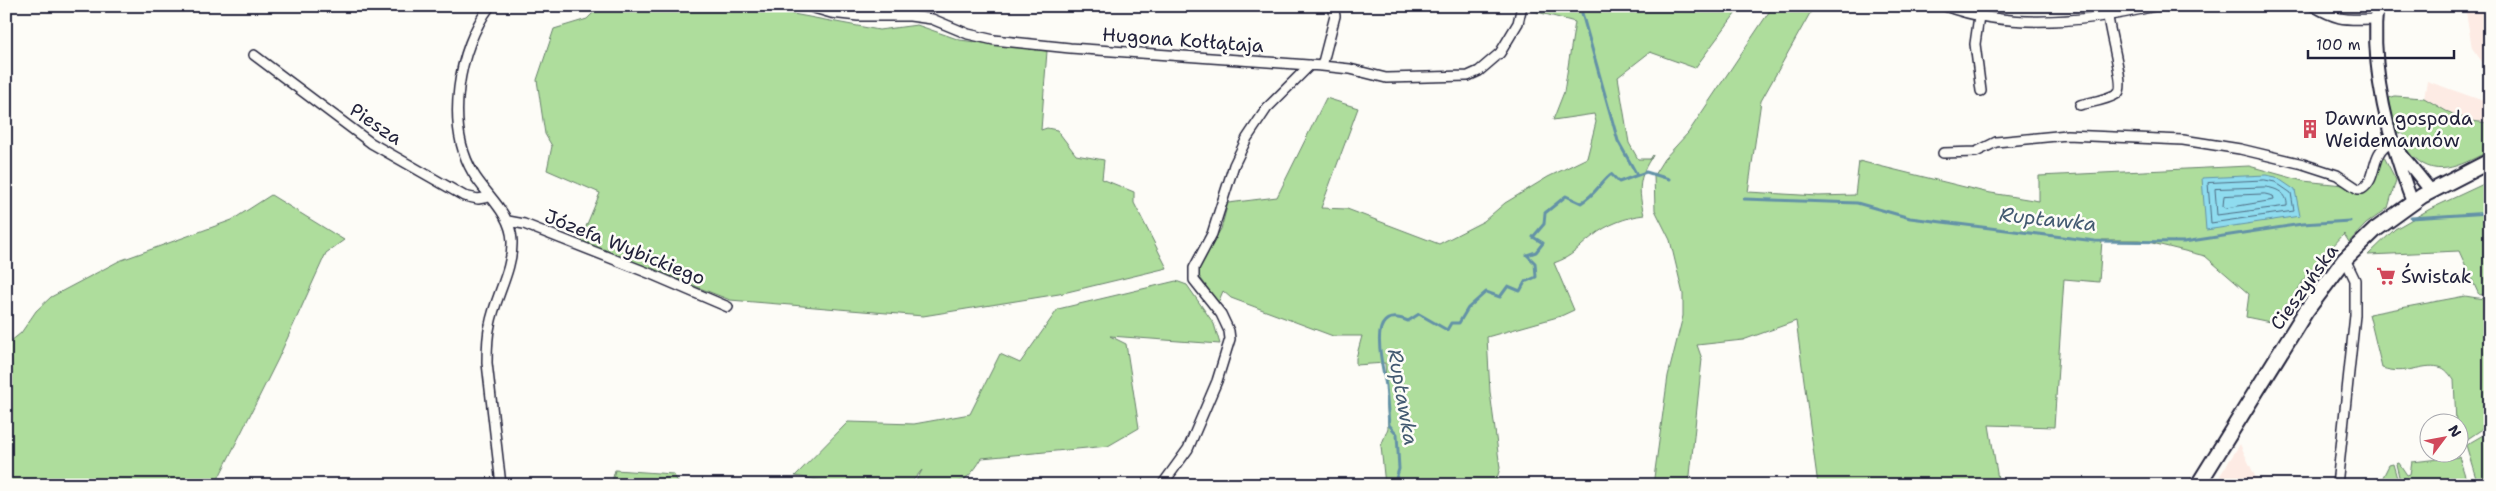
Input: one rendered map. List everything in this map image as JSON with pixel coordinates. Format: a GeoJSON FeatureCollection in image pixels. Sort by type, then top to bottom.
{"type":"FeatureCollection","features":[{"type":"Feature","properties":{"kind":"main road","name":"Cieszyńska"},"geometry":{"type":"LineString","coordinates":[[2198,485],[2306,311],[2345,259],[2375,230],[2413,202],[2490,161]]}},
{"type":"Feature","properties":{"kind":"street"},"geometry":{"type":"LineString","coordinates":[[490,6],[478,26],[463,63],[458,108],[464,154],[472,172],[508,221],[512,239],[512,255],[490,324],[488,344],[488,373],[501,485]]}},
{"type":"Feature","properties":{"kind":"street","name":"Hugona Kołłątaja"},"geometry":{"type":"LineString","coordinates":[[807,6],[831,14],[910,16],[932,19],[968,34],[1003,41],[1070,48],[1322,66],[1350,69],[1386,78],[1468,76],[1479,71],[1500,52],[1518,23],[1522,6]]}},
{"type":"Feature","properties":{"kind":"street"},"geometry":{"type":"LineString","coordinates":[[1322,66],[1335,16],[1333,6]]}},
{"type":"Feature","properties":{"kind":"street"},"geometry":{"type":"LineString","coordinates":[[1945,6],[1979,16],[2050,20],[2108,16],[2155,6]]}},
{"type":"Feature","properties":{"kind":"street"},"geometry":{"type":"LineString","coordinates":[[2313,6],[2329,16],[2344,20],[2375,19]]}},
{"type":"Feature","properties":{"kind":"street"},"geometry":{"type":"LineString","coordinates":[[2377,6],[2375,19],[2382,110],[2391,142],[2413,202]]}},
{"type":"Feature","properties":{"kind":"street"},"geometry":{"type":"LineString","coordinates":[[1979,16],[1974,44],[1981,91]]}},
{"type":"Feature","properties":{"kind":"street"},"geometry":{"type":"LineString","coordinates":[[2080,105],[2104,99],[2120,89],[2121,80],[2108,29],[2108,16]]}},
{"type":"Feature","properties":{"kind":"street","name":"Piesza"},"geometry":{"type":"LineString","coordinates":[[254,55],[371,143],[464,196],[478,199],[489,196]]}},
{"type":"Feature","properties":{"kind":"street"},"geometry":{"type":"LineString","coordinates":[[1162,485],[1188,449],[1219,376],[1230,339],[1222,314],[1194,280],[1194,268],[1212,234],[1234,165],[1248,138],[1267,108],[1310,65]]}},
{"type":"Feature","properties":{"kind":"street"},"geometry":{"type":"LineString","coordinates":[[1942,153],[1976,152],[1996,142],[2067,135],[2183,140],[2240,149],[2303,164],[2337,175],[2358,189],[2367,186],[2378,154],[2383,146],[2391,142]]}},
{"type":"Feature","properties":{"kind":"street"},"geometry":{"type":"LineString","coordinates":[[2391,142],[2431,191]]}},
{"type":"Feature","properties":{"kind":"street","name":"Józefa Wybickiego"},"geometry":{"type":"LineString","coordinates":[[508,221],[524,224],[651,274],[728,307]]}},
{"type":"Feature","properties":{"kind":"street"},"geometry":{"type":"LineString","coordinates":[[2337,485],[2355,315],[2355,280],[2345,259]]}},
{"type":"Feature","properties":{"kind":"shaded area"},"geometry":{"type":"Polygon","coordinates":[[[2465,6],[2490,6],[2490,76],[2486,67],[2472,48],[2465,6]]]}},
{"type":"Feature","properties":{"kind":"shaded area"},"geometry":{"type":"Polygon","coordinates":[[[2427,81],[2478,99],[2490,100],[2490,123],[2470,121],[2446,111],[2424,98],[2427,81]]]}},
{"type":"Feature","properties":{"kind":"shaded area"},"geometry":{"type":"Polygon","coordinates":[[[2240,444],[2259,485],[2214,485],[2240,444]]]}},
{"type":"Feature","properties":{"kind":"green space"},"geometry":{"type":"Polygon","coordinates":[[[600,6],[750,6],[879,30],[917,25],[960,40],[1047,51],[1041,130],[1047,128],[1057,130],[1076,155],[1104,160],[1102,179],[1134,192],[1134,203],[1167,268],[1059,294],[923,316],[730,300],[580,241],[600,193],[547,170],[552,146],[545,134],[537,80],[554,29],[587,19],[600,6]]]}},
{"type":"Feature","properties":{"kind":"green space"},"geometry":{"type":"Polygon","coordinates":[[[881,6],[924,6],[924,11],[879,15],[881,6]]]}},
{"type":"Feature","properties":{"kind":"green space"},"geometry":{"type":"Polygon","coordinates":[[[1527,6],[1741,6],[1695,68],[1650,52],[1618,77],[1629,143],[1638,159],[1650,159],[1644,170],[1640,191],[1644,215],[1604,228],[1571,255],[1554,263],[1574,310],[1561,316],[1487,337],[1490,392],[1500,468],[1495,485],[1385,485],[1381,446],[1388,428],[1385,363],[1356,365],[1362,336],[1333,336],[1231,298],[1223,291],[1218,303],[1195,270],[1221,229],[1228,203],[1277,197],[1326,98],[1358,108],[1321,208],[1347,209],[1439,244],[1484,221],[1505,203],[1548,177],[1587,158],[1596,122],[1594,114],[1553,120],[1564,92],[1575,22],[1526,9],[1527,6]]]}},
{"type":"Feature","properties":{"kind":"green space"},"geometry":{"type":"Polygon","coordinates":[[[1773,6],[1814,6],[1761,101],[1748,192],[1818,196],[1855,195],[1859,161],[1985,192],[2039,201],[2039,176],[2249,166],[2303,181],[2343,185],[2345,183],[2362,195],[2373,184],[2383,155],[2396,180],[2388,208],[2366,224],[2349,242],[2344,234],[2308,273],[2293,298],[2270,322],[2246,317],[2249,294],[2205,256],[2140,240],[2102,240],[2099,282],[2064,279],[2054,427],[1989,425],[1999,485],[1818,485],[1796,321],[1743,340],[1697,345],[1702,359],[1689,485],[1653,485],[1668,376],[1683,316],[1683,294],[1670,240],[1655,210],[1654,175],[1664,159],[1688,133],[1773,6]]]}},
{"type":"Feature","properties":{"kind":"green space"},"geometry":{"type":"Polygon","coordinates":[[[2395,96],[2424,98],[2446,111],[2470,121],[2490,123],[2490,151],[2461,164],[2442,169],[2432,168],[2414,157],[2412,158],[2404,145],[2406,139],[2403,134],[2395,132],[2389,98],[2395,96]]]}},
{"type":"Feature","properties":{"kind":"green space"},"geometry":{"type":"Polygon","coordinates":[[[2490,181],[2490,293],[2479,295],[2459,251],[2368,255],[2395,229],[2430,209],[2490,181]]]}},
{"type":"Feature","properties":{"kind":"green space"},"geometry":{"type":"Polygon","coordinates":[[[271,195],[344,240],[326,253],[278,359],[215,485],[6,485],[6,345],[21,333],[36,311],[51,297],[119,261],[232,220],[271,195]]]}},
{"type":"Feature","properties":{"kind":"green space"},"geometry":{"type":"Polygon","coordinates":[[[1176,281],[1187,285],[1214,324],[1220,344],[1110,336],[1126,344],[1139,428],[1108,446],[982,458],[968,476],[954,484],[945,485],[914,485],[922,470],[909,485],[846,485],[795,476],[848,422],[914,424],[970,414],[1000,354],[1020,363],[1058,309],[1176,281]]]}},
{"type":"Feature","properties":{"kind":"green space"},"geometry":{"type":"Polygon","coordinates":[[[2465,296],[2490,300],[2490,424],[2468,439],[2468,414],[2456,414],[2454,380],[2446,370],[2432,366],[2399,371],[2382,368],[2369,314],[2465,296]]]}},
{"type":"Feature","properties":{"kind":"green space"},"geometry":{"type":"Polygon","coordinates":[[[2490,431],[2490,485],[2478,485],[2468,452],[2468,444],[2490,431]]]}},
{"type":"Feature","properties":{"kind":"green space"},"geometry":{"type":"Polygon","coordinates":[[[2418,461],[2418,464],[2461,464],[2468,485],[2401,485],[2396,464],[2399,463],[2407,475],[2410,474],[2412,462],[2418,461]]]}},
{"type":"Feature","properties":{"kind":"green space"},"geometry":{"type":"Polygon","coordinates":[[[2393,464],[2399,485],[2379,485],[2389,465],[2393,464]]]}},
{"type":"Feature","properties":{"kind":"green space"},"geometry":{"type":"Polygon","coordinates":[[[615,470],[673,474],[680,485],[611,485],[615,470]]]}},
{"type":"Feature","properties":{"kind":"water"},"geometry":{"type":"Polygon","coordinates":[[[2266,175],[2276,177],[2295,190],[2300,216],[2206,230],[2202,178],[2266,175]]]}},
{"type":"Feature","properties":{"kind":"waterway"},"geometry":{"type":"LineString","coordinates":[[1580,6],[1618,141],[1637,175]]}},
{"type":"Feature","properties":{"kind":"waterway","name":"Ruptawka"},"geometry":{"type":"LineString","coordinates":[[1394,485],[1399,469],[1397,434],[1389,425],[1386,386],[1379,339],[1381,328],[1386,321],[1394,318],[1408,321],[1419,314],[1447,330],[1451,323],[1459,323],[1468,308],[1486,292],[1500,297],[1508,286],[1520,291],[1525,282],[1536,277],[1535,263],[1527,255],[1536,252],[1543,243],[1533,237],[1544,224],[1545,213],[1566,196],[1581,203],[1591,196],[1611,174],[1619,182],[1646,172],[1669,179]]}},
{"type":"Feature","properties":{"kind":"waterway","name":"Ruptawka"},"geometry":{"type":"LineString","coordinates":[[1744,199],[1857,203],[1910,218],[2095,241],[2184,242],[2302,224],[2350,221]]}},
{"type":"Feature","properties":{"kind":"waterway","name":"Ruptawka"},"geometry":{"type":"LineString","coordinates":[[2411,218],[2490,213]]}},
{"type":"Feature","properties":{"kind":"place","name":"Dawna gospoda Weidemannów"},"geometry":{"type":"Point","coordinates":[2310,129]}},
{"type":"Feature","properties":{"kind":"place","name":"Świstak"},"geometry":{"type":"Point","coordinates":[2386,276]}}]}
